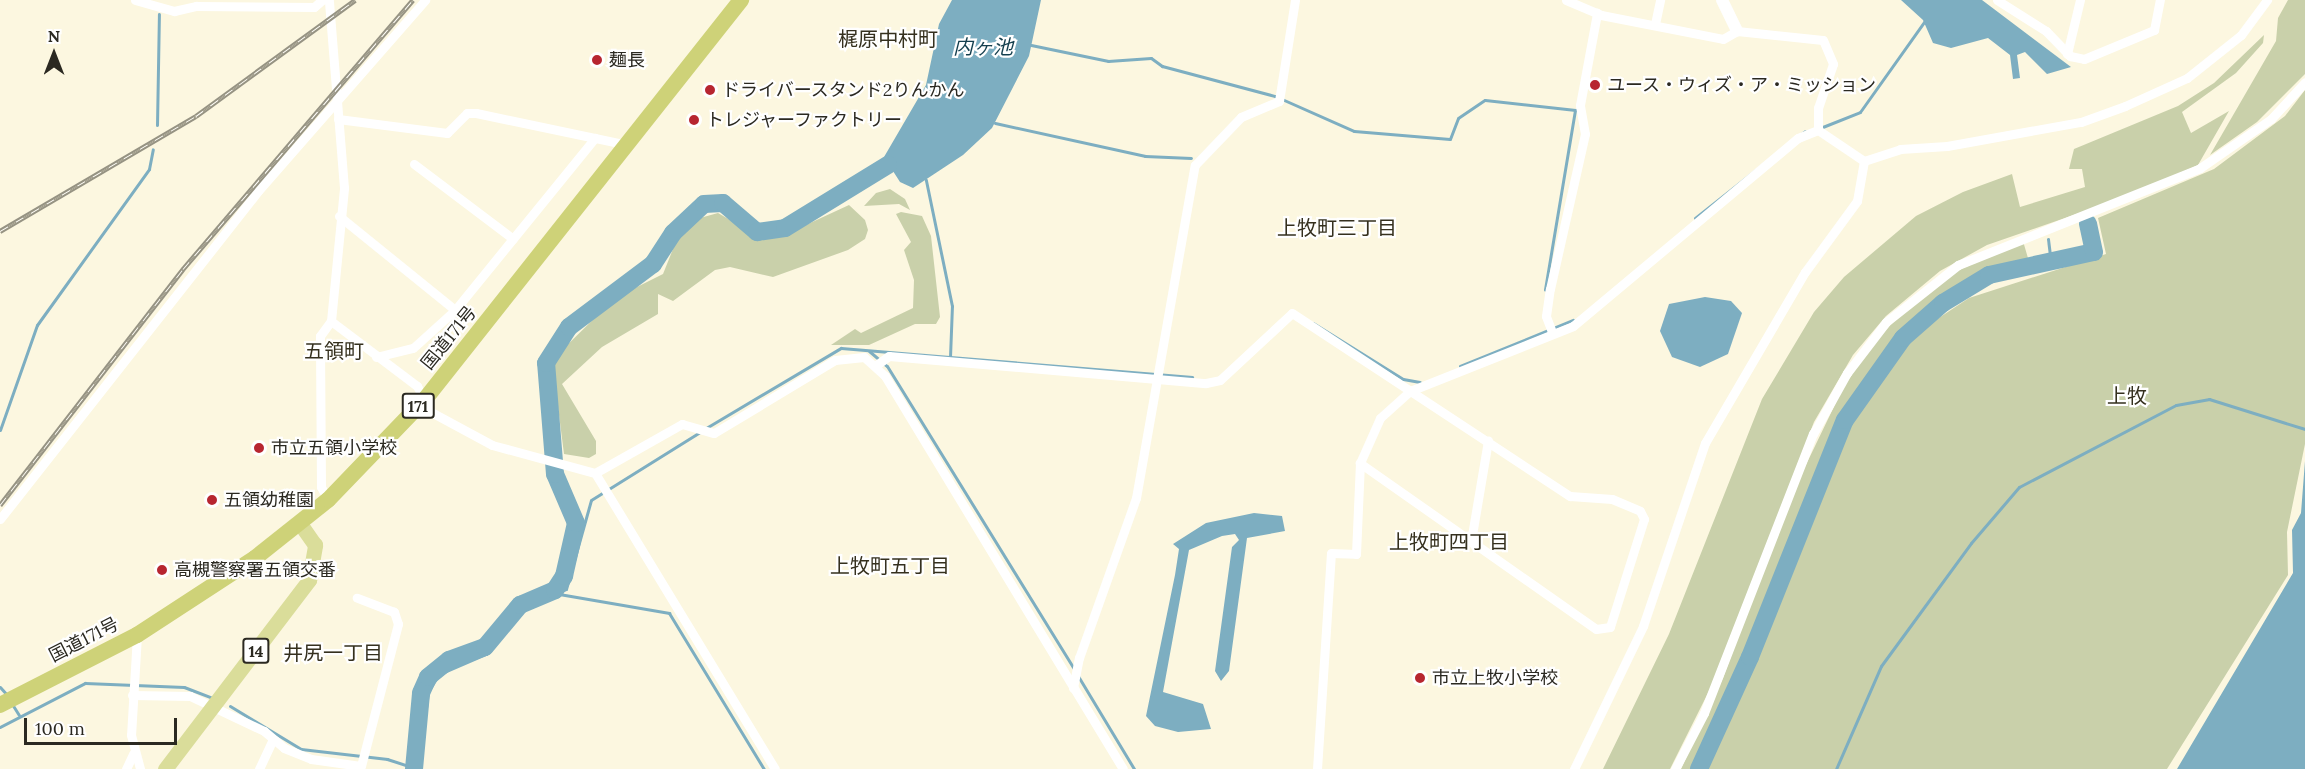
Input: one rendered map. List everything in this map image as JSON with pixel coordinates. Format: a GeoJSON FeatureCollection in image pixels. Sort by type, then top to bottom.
{"type":"FeatureCollection","features":[{"type":"Feature","properties":{"kind":"highway","name":"国道171号"},"geometry":{"type":"LineString","coordinates":[[0,705],[137,635],[301,525],[328,500],[426,398],[741,0]]}},
{"type":"Feature","properties":{"kind":"main road","name":"14"},"geometry":{"type":"LineString","coordinates":[[165,769],[309,580],[315,545],[301,525]]}},
{"type":"Feature","properties":{"kind":"street"},"geometry":{"type":"LineString","coordinates":[[135,0],[155,4],[314,7],[322,0]]}},
{"type":"Feature","properties":{"kind":"street"},"geometry":{"type":"LineString","coordinates":[[328,500],[321,487],[320,336],[331,321],[339,216],[344,188],[329,0]]}},
{"type":"Feature","properties":{"kind":"street"},"geometry":{"type":"LineString","coordinates":[[0,519],[159,314],[337,100],[424,0]]}},
{"type":"Feature","properties":{"kind":"street"},"geometry":{"type":"LineString","coordinates":[[1073,688],[1079,658],[1136,498],[1159,375],[1172,271],[1195,165],[1240,117],[1279,101],[1295,0]]}},
{"type":"Feature","properties":{"kind":"street"},"geometry":{"type":"LineString","coordinates":[[1566,0],[1597,13],[1723,39],[1737,31],[1808,36],[1830,46],[1833,64],[1818,108],[1818,130]]}},
{"type":"Feature","properties":{"kind":"street"},"geometry":{"type":"LineString","coordinates":[[1654,24],[1660,0]]}},
{"type":"Feature","properties":{"kind":"street"},"geometry":{"type":"LineString","coordinates":[[1722,0],[1737,31]]}},
{"type":"Feature","properties":{"kind":"street"},"geometry":{"type":"LineString","coordinates":[[1997,0],[2046,31],[2067,54],[2084,59],[2154,30],[2160,0]]}},
{"type":"Feature","properties":{"kind":"street"},"geometry":{"type":"LineString","coordinates":[[2067,54],[2080,0]]}},
{"type":"Feature","properties":{"kind":"street"},"geometry":{"type":"LineString","coordinates":[[1864,161],[1900,149],[1947,147],[2081,122],[2125,106],[2187,78],[2241,35],[2268,0]]}},
{"type":"Feature","properties":{"kind":"street"},"geometry":{"type":"LineString","coordinates":[[1552,332],[1546,316],[1585,134],[1580,105],[1597,13]]}},
{"type":"Feature","properties":{"kind":"street"},"geometry":{"type":"LineString","coordinates":[[1675,769],[1704,713],[1813,434],[1847,373],[1886,322],[1958,265],[2200,168],[2271,119],[2305,82]]}},
{"type":"Feature","properties":{"kind":"street"},"geometry":{"type":"LineString","coordinates":[[338,119],[447,133],[467,112],[628,145]]}},
{"type":"Feature","properties":{"kind":"street"},"geometry":{"type":"LineString","coordinates":[[1818,130],[1864,161]]}},
{"type":"Feature","properties":{"kind":"street"},"geometry":{"type":"LineString","coordinates":[[1317,769],[1331,553],[1356,554],[1360,463],[1380,418],[1410,391],[1552,332],[1573,326],[1798,138],[1818,130]]}},
{"type":"Feature","properties":{"kind":"street"},"geometry":{"type":"LineString","coordinates":[[376,357],[413,348],[456,310],[595,138]]}},
{"type":"Feature","properties":{"kind":"street"},"geometry":{"type":"LineString","coordinates":[[1574,769],[1643,626],[1705,443],[1805,272],[1857,201],[1864,161]]}},
{"type":"Feature","properties":{"kind":"street"},"geometry":{"type":"LineString","coordinates":[[414,164],[513,239]]}},
{"type":"Feature","properties":{"kind":"street"},"geometry":{"type":"LineString","coordinates":[[339,216],[456,310]]}},
{"type":"Feature","properties":{"kind":"street"},"geometry":{"type":"LineString","coordinates":[[875,366],[889,356],[1159,375],[1206,383],[1221,380],[1292,313],[1570,496],[1612,498],[1640,511],[1644,519],[1610,627],[1596,629],[1360,463]]}},
{"type":"Feature","properties":{"kind":"street"},"geometry":{"type":"LineString","coordinates":[[331,321],[426,398],[431,412],[492,445],[595,474],[672,429],[693,424],[714,433],[842,357],[858,355],[875,366],[1123,769]]}},
{"type":"Feature","properties":{"kind":"street"},"geometry":{"type":"LineString","coordinates":[[1471,541],[1488,440]]}},
{"type":"Feature","properties":{"kind":"street"},"geometry":{"type":"LineString","coordinates":[[595,474],[607,498],[775,769]]}},
{"type":"Feature","properties":{"kind":"street"},"geometry":{"type":"LineString","coordinates":[[132,693],[190,696],[311,759],[362,763],[368,750],[398,624],[393,612],[357,598]]}},
{"type":"Feature","properties":{"kind":"street"},"geometry":{"type":"LineString","coordinates":[[137,635],[132,693],[133,753],[140,769]]}},
{"type":"Feature","properties":{"kind":"street"},"geometry":{"type":"LineString","coordinates":[[259,769],[273,739]]}},
{"type":"Feature","properties":{"kind":"street"},"geometry":{"type":"LineString","coordinates":[[126,769],[133,753]]}},
{"type":"Feature","properties":{"kind":"green space"},"geometry":{"type":"Polygon","coordinates":[[[2288,0],[2305,0],[2305,74],[2257,122],[2210,155],[2276,41],[2278,18],[2288,0]]]}},
{"type":"Feature","properties":{"kind":"green space"},"geometry":{"type":"Polygon","coordinates":[[[2264,35],[2263,43],[2236,73],[2182,112],[2191,133],[2229,111],[2198,165],[2131,195],[1987,245],[1940,271],[1886,316],[1853,355],[1814,422],[1710,689],[1670,769],[1603,769],[1669,634],[1762,399],[1814,312],[1844,277],[1916,216],[1963,192],[2012,174],[2020,207],[2085,187],[2082,169],[2069,169],[2074,149],[2178,106],[2214,83],[2264,35]]]}},
{"type":"Feature","properties":{"kind":"green space"},"geometry":{"type":"Polygon","coordinates":[[[2305,90],[2305,444],[2287,532],[2288,575],[2167,769],[1706,769],[1852,422],[1910,337],[1969,298],[2106,254],[2098,218],[2214,169],[2285,116],[2305,90]]]}},
{"type":"Feature","properties":{"kind":"green space"},"geometry":{"type":"Polygon","coordinates":[[[890,189],[905,199],[910,210],[899,204],[864,206],[876,193],[890,189]]]}},
{"type":"Feature","properties":{"kind":"green space"},"geometry":{"type":"Polygon","coordinates":[[[849,205],[865,220],[868,230],[865,239],[848,250],[773,277],[730,267],[715,270],[673,301],[658,294],[658,314],[602,347],[562,384],[596,441],[596,454],[589,458],[564,454],[552,360],[615,298],[663,274],[677,239],[700,218],[718,213],[761,238],[782,236],[849,205]]]}},
{"type":"Feature","properties":{"kind":"green space"},"geometry":{"type":"Polygon","coordinates":[[[901,212],[922,216],[931,236],[940,317],[936,324],[915,324],[869,345],[831,345],[855,329],[861,333],[913,308],[914,280],[904,250],[911,242],[896,214],[901,212]]]}},
{"type":"Feature","properties":{"kind":"green space"},"geometry":{"type":"Polygon","coordinates":[[[2023,241],[2030,265],[1991,270],[1922,315],[1886,349],[1852,396],[1825,450],[1715,731],[1696,769],[1681,769],[1723,678],[1788,502],[1843,388],[1872,344],[1912,303],[1946,276],[2023,241]]]}},
{"type":"Feature","properties":{"kind":"water","name":"内ヶ池"},"geometry":{"type":"Polygon","coordinates":[[[952,0],[1041,0],[1029,56],[992,128],[963,155],[913,188],[900,182],[884,157],[926,85],[939,24],[952,0]]]}},
{"type":"Feature","properties":{"kind":"water"},"geometry":{"type":"Polygon","coordinates":[[[1901,0],[1982,0],[2071,67],[2047,74],[2025,52],[2017,55],[2020,78],[2013,79],[2010,55],[1988,38],[1951,48],[1933,43],[1923,20],[1901,0]]]}},
{"type":"Feature","properties":{"kind":"water"},"geometry":{"type":"Polygon","coordinates":[[[1705,297],[1731,301],[1742,313],[1728,354],[1700,367],[1672,357],[1660,331],[1669,304],[1705,297]]]}},
{"type":"Feature","properties":{"kind":"water"},"geometry":{"type":"Polygon","coordinates":[[[2305,461],[2305,769],[2177,769],[2293,573],[2292,530],[2301,513],[2305,461]]]}},
{"type":"Feature","properties":{"kind":"water"},"geometry":{"type":"Polygon","coordinates":[[[1254,513],[1282,516],[1285,531],[1247,538],[1229,671],[1221,681],[1215,671],[1232,547],[1239,540],[1235,534],[1222,536],[1189,550],[1163,692],[1203,704],[1211,729],[1178,732],[1155,726],[1146,716],[1175,575],[1179,549],[1173,544],[1206,523],[1254,513]]]}},
{"type":"Feature","properties":{"kind":"waterway"},"geometry":{"type":"LineString","coordinates":[[157,125],[159,14]]}},
{"type":"Feature","properties":{"kind":"waterway"},"geometry":{"type":"LineString","coordinates":[[1820,128],[1860,112],[1926,19]]}},
{"type":"Feature","properties":{"kind":"waterway"},"geometry":{"type":"LineString","coordinates":[[1031,45],[1108,61],[1151,58],[1162,66],[1275,96],[1354,131],[1450,139],[1458,118],[1485,100],[1575,110],[1545,290]]}},
{"type":"Feature","properties":{"kind":"waterway"},"geometry":{"type":"LineString","coordinates":[[995,123],[1145,156],[1191,158]]}},
{"type":"Feature","properties":{"kind":"waterway"},"geometry":{"type":"LineString","coordinates":[[1695,218],[1805,131]]}},
{"type":"Feature","properties":{"kind":"waterway"},"geometry":{"type":"LineString","coordinates":[[0,430],[37,325],[149,169],[153,149]]}},
{"type":"Feature","properties":{"kind":"waterway"},"geometry":{"type":"LineString","coordinates":[[414,769],[421,693],[428,677],[449,660],[485,647],[520,605],[555,590],[564,576],[576,523],[555,474],[546,363],[569,327],[653,264],[673,233],[704,204],[723,203],[757,232],[785,228],[888,165]]}},
{"type":"Feature","properties":{"kind":"waterway"},"geometry":{"type":"LineString","coordinates":[[706,428],[841,348],[950,357],[952,306],[926,180]]}},
{"type":"Feature","properties":{"kind":"waterway"},"geometry":{"type":"LineString","coordinates":[[1699,769],[1750,657],[1845,420],[1903,338],[1943,303],[1989,275],[2094,252],[2088,224]]}},
{"type":"Feature","properties":{"kind":"waterway"},"geometry":{"type":"LineString","coordinates":[[2048,239],[2051,264]]}},
{"type":"Feature","properties":{"kind":"waterway"},"geometry":{"type":"LineString","coordinates":[[1460,366],[1573,320]]}},
{"type":"Feature","properties":{"kind":"waterway"},"geometry":{"type":"LineString","coordinates":[[1313,323],[1403,379],[1420,382]]}},
{"type":"Feature","properties":{"kind":"waterway"},"geometry":{"type":"LineString","coordinates":[[869,351],[887,366],[1075,670]]}},
{"type":"Feature","properties":{"kind":"waterway"},"geometry":{"type":"LineString","coordinates":[[950,357],[1192,377]]}},
{"type":"Feature","properties":{"kind":"waterway"},"geometry":{"type":"LineString","coordinates":[[1836,769],[1881,666],[1971,543],[2019,487],[2176,405],[2209,399],[2305,429]]}},
{"type":"Feature","properties":{"kind":"waterway"},"geometry":{"type":"LineString","coordinates":[[420,756],[428,692],[439,674],[486,654],[524,610],[566,589],[591,500],[700,432]]}},
{"type":"Feature","properties":{"kind":"waterway"},"geometry":{"type":"LineString","coordinates":[[559,594],[669,613],[764,769]]}},
{"type":"Feature","properties":{"kind":"waterway"},"geometry":{"type":"LineString","coordinates":[[1078,676],[1134,769]]}},
{"type":"Feature","properties":{"kind":"waterway"},"geometry":{"type":"LineString","coordinates":[[0,727],[85,683],[184,687],[213,698]]}},
{"type":"Feature","properties":{"kind":"waterway"},"geometry":{"type":"LineString","coordinates":[[0,687],[8,696]]}},
{"type":"Feature","properties":{"kind":"waterway"},"geometry":{"type":"LineString","coordinates":[[12,704],[19,715]]}},
{"type":"Feature","properties":{"kind":"waterway"},"geometry":{"type":"LineString","coordinates":[[230,706],[301,749],[387,759],[414,768]]}},
{"type":"Feature","properties":{"kind":"railway"},"geometry":{"type":"LineString","coordinates":[[0,231],[196,116],[355,0]]}},
{"type":"Feature","properties":{"kind":"railway"},"geometry":{"type":"LineString","coordinates":[[0,505],[183,269],[413,0]]}},
{"type":"Feature","properties":{"kind":"place","name":"麺長"},"geometry":{"type":"Point","coordinates":[597,60]}},
{"type":"Feature","properties":{"kind":"place","name":"ユース・ウィズ・ア・ミッション"},"geometry":{"type":"Point","coordinates":[1595,85]}},
{"type":"Feature","properties":{"kind":"place","name":"ドライバースタンド2りんかん"},"geometry":{"type":"Point","coordinates":[710,90]}},
{"type":"Feature","properties":{"kind":"place","name":"トレジャーファクトリー"},"geometry":{"type":"Point","coordinates":[694,120]}},
{"type":"Feature","properties":{"kind":"place","name":"市立五領小学校"},"geometry":{"type":"Point","coordinates":[259,448]}},
{"type":"Feature","properties":{"kind":"place","name":"五領幼稚園"},"geometry":{"type":"Point","coordinates":[212,500]}},
{"type":"Feature","properties":{"kind":"place","name":"高槻警察署五領交番"},"geometry":{"type":"Point","coordinates":[162,570]}},
{"type":"Feature","properties":{"kind":"place","name":"市立上牧小学校"},"geometry":{"type":"Point","coordinates":[1420,678]}},
{"type":"Feature","properties":{"kind":"district","name":"梶原中村町"},"geometry":{"type":"Point","coordinates":[888,38]}},
{"type":"Feature","properties":{"kind":"district","name":"上牧町三丁目"},"geometry":{"type":"Point","coordinates":[1337,227]}},
{"type":"Feature","properties":{"kind":"district","name":"五領町"},"geometry":{"type":"Point","coordinates":[334,350]}},
{"type":"Feature","properties":{"kind":"district","name":"上牧"},"geometry":{"type":"Point","coordinates":[2127,395]}},
{"type":"Feature","properties":{"kind":"district","name":"上牧町四丁目"},"geometry":{"type":"Point","coordinates":[1449,541]}},
{"type":"Feature","properties":{"kind":"district","name":"上牧町五丁目"},"geometry":{"type":"Point","coordinates":[890,565]}},
{"type":"Feature","properties":{"kind":"district","name":"井尻一丁目"},"geometry":{"type":"Point","coordinates":[333,652]}}]}
